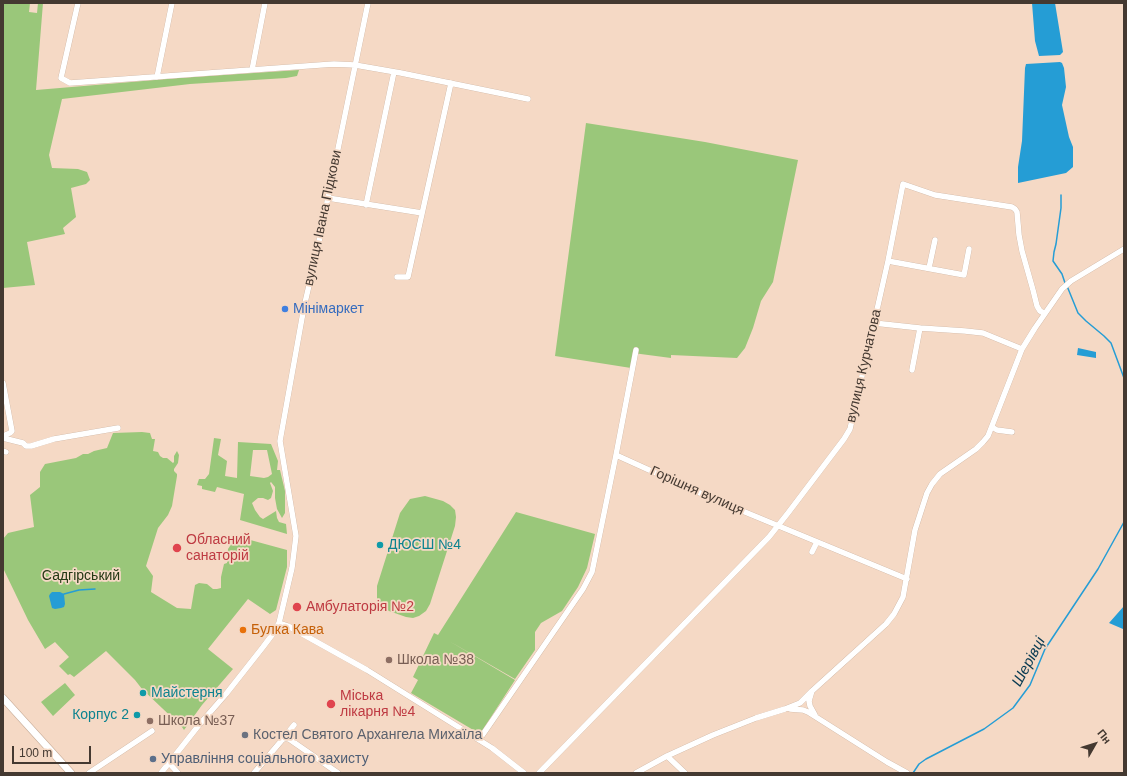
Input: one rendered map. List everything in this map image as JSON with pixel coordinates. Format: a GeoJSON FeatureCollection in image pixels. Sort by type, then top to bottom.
{"type":"FeatureCollection","features":[{"type":"Feature","properties":{"kind":"main road"},"geometry":{"type":"LineString","coordinates":[[3,698],[71,773]]}},
{"type":"Feature","properties":{"kind":"street"},"geometry":{"type":"LineString","coordinates":[[78,3],[61,78],[70,84],[334,64],[355,65],[394,72],[528,99]]}},
{"type":"Feature","properties":{"kind":"street"},"geometry":{"type":"LineString","coordinates":[[157,77],[172,3]]}},
{"type":"Feature","properties":{"kind":"street"},"geometry":{"type":"LineString","coordinates":[[252,70],[265,3]]}},
{"type":"Feature","properties":{"kind":"street","name":"вулиця Івана Підкови"},"geometry":{"type":"LineString","coordinates":[[161,773],[254,659],[279,623],[292,568],[296,536],[280,441],[304,307],[368,3]]}},
{"type":"Feature","properties":{"kind":"street"},"geometry":{"type":"LineString","coordinates":[[366,205],[394,72]]}},
{"type":"Feature","properties":{"kind":"street"},"geometry":{"type":"LineString","coordinates":[[397,277],[408,278],[451,83]]}},
{"type":"Feature","properties":{"kind":"street","name":"вулиця Курчатова"},"geometry":{"type":"LineString","coordinates":[[539,773],[769,537],[844,439],[850,429],[888,261],[903,184],[935,195],[1015,209],[1017,212],[1022,251],[1037,306],[1040,311],[1044,313]]}},
{"type":"Feature","properties":{"kind":"street"},"geometry":{"type":"LineString","coordinates":[[328,198],[422,213]]}},
{"type":"Feature","properties":{"kind":"street"},"geometry":{"type":"LineString","coordinates":[[929,268],[935,240]]}},
{"type":"Feature","properties":{"kind":"street"},"geometry":{"type":"LineString","coordinates":[[888,261],[964,275],[969,249]]}},
{"type":"Feature","properties":{"kind":"street"},"geometry":{"type":"LineString","coordinates":[[636,773],[667,756],[713,735],[800,703],[886,624],[894,614],[903,597],[915,530],[927,493],[932,484],[940,474],[976,449],[988,436],[1022,348],[1044,313],[1066,284],[1124,249]]}},
{"type":"Feature","properties":{"kind":"street"},"geometry":{"type":"LineString","coordinates":[[874,323],[983,333],[1022,348]]}},
{"type":"Feature","properties":{"kind":"street"},"geometry":{"type":"LineString","coordinates":[[912,370],[920,328]]}},
{"type":"Feature","properties":{"kind":"street"},"geometry":{"type":"LineString","coordinates":[[479,740],[583,589],[592,572],[636,350]]}},
{"type":"Feature","properties":{"kind":"street"},"geometry":{"type":"LineString","coordinates":[[3,383],[12,431],[3,437]]}},
{"type":"Feature","properties":{"kind":"street"},"geometry":{"type":"LineString","coordinates":[[992,427],[997,430],[1012,432]]}},
{"type":"Feature","properties":{"kind":"street"},"geometry":{"type":"LineString","coordinates":[[3,437],[23,443],[26,446],[31,446],[54,438],[118,428]]}},
{"type":"Feature","properties":{"kind":"street","name":"Горішня вулиця"},"geometry":{"type":"LineString","coordinates":[[616,455],[711,498],[907,579]]}},
{"type":"Feature","properties":{"kind":"street"},"geometry":{"type":"LineString","coordinates":[[812,552],[817,542]]}},
{"type":"Feature","properties":{"kind":"street"},"geometry":{"type":"LineString","coordinates":[[279,623],[288,626],[367,670],[479,740],[524,773]]}},
{"type":"Feature","properties":{"kind":"street"},"geometry":{"type":"LineString","coordinates":[[812,691],[809,701],[816,717]]}},
{"type":"Feature","properties":{"kind":"street"},"geometry":{"type":"LineString","coordinates":[[785,709],[803,710],[902,772]]}},
{"type":"Feature","properties":{"kind":"street"},"geometry":{"type":"LineString","coordinates":[[254,773],[285,738],[294,725]]}},
{"type":"Feature","properties":{"kind":"street"},"geometry":{"type":"LineString","coordinates":[[89,773],[152,731]]}},
{"type":"Feature","properties":{"kind":"street"},"geometry":{"type":"LineString","coordinates":[[285,738],[289,739],[338,773]]}},
{"type":"Feature","properties":{"kind":"street"},"geometry":{"type":"LineString","coordinates":[[667,756],[685,773]]}},
{"type":"Feature","properties":{"kind":"street"},"geometry":{"type":"LineString","coordinates":[[169,763],[178,773]]}},
{"type":"Feature","properties":{"kind":"green space"},"geometry":{"type":"Polygon","coordinates":[[[3,3],[30,3],[29,12],[37,13],[38,3],[43,3],[36,90],[299,70],[297,76],[286,78],[190,84],[62,99],[49,155],[52,168],[78,169],[87,172],[90,180],[86,184],[71,188],[76,217],[63,228],[65,234],[27,242],[35,285],[3,288],[3,3]]]}},
{"type":"Feature","properties":{"kind":"green space"},"geometry":{"type":"Polygon","coordinates":[[[586,123],[705,142],[798,160],[773,282],[761,301],[745,348],[737,358],[671,355],[671,358],[633,353],[631,368],[555,356],[586,123]]]}},
{"type":"Feature","properties":{"kind":"green space","name":"Садгірський"},"geometry":{"type":"Polygon","coordinates":[[[113,433],[150,433],[152,439],[155,439],[153,451],[158,452],[163,458],[167,458],[173,463],[174,456],[177,451],[179,455],[178,463],[174,469],[177,476],[172,506],[168,515],[158,528],[146,566],[153,576],[151,592],[177,608],[191,609],[195,585],[199,583],[207,584],[213,589],[221,588],[221,577],[224,564],[227,563],[228,549],[232,535],[287,550],[287,567],[276,610],[270,614],[248,599],[208,649],[233,669],[202,705],[184,730],[106,651],[74,677],[70,674],[68,675],[59,666],[69,657],[55,642],[45,649],[28,620],[3,568],[3,539],[8,533],[34,527],[30,495],[40,487],[40,472],[45,464],[76,458],[83,454],[88,454],[107,448],[113,433]]]}},
{"type":"Feature","properties":{"kind":"green space"},"geometry":{"type":"Polygon","coordinates":[[[214,438],[221,439],[218,455],[227,461],[225,476],[237,478],[238,442],[271,444],[278,461],[277,470],[280,470],[285,491],[285,513],[282,518],[277,509],[275,487],[271,482],[273,491],[271,498],[268,500],[258,498],[252,503],[255,510],[263,519],[276,511],[279,522],[286,524],[287,534],[240,520],[244,494],[217,487],[215,492],[202,489],[202,486],[197,485],[199,479],[205,479],[209,474],[214,438]],[[253,450],[250,476],[264,478],[272,474],[267,450],[253,450]]]}},
{"type":"Feature","properties":{"kind":"green space"},"geometry":{"type":"Polygon","coordinates":[[[425,496],[443,501],[450,505],[455,510],[456,517],[455,526],[430,604],[426,611],[413,618],[389,611],[382,607],[377,600],[377,586],[400,513],[410,499],[425,496]]]}},
{"type":"Feature","properties":{"kind":"green space"},"geometry":{"type":"Polygon","coordinates":[[[516,512],[595,534],[587,568],[578,587],[562,611],[541,623],[535,632],[535,650],[515,679],[449,641],[515,680],[480,734],[411,693],[418,680],[413,677],[434,633],[438,635],[516,512]]]}},
{"type":"Feature","properties":{"kind":"green space"},"geometry":{"type":"Polygon","coordinates":[[[65,683],[75,695],[53,716],[41,702],[65,683]]]}},
{"type":"Feature","properties":{"kind":"water"},"geometry":{"type":"Polygon","coordinates":[[[1032,3],[1055,3],[1063,52],[1060,55],[1039,56],[1035,41],[1032,3]]]}},
{"type":"Feature","properties":{"kind":"water"},"geometry":{"type":"Polygon","coordinates":[[[1060,62],[1064,68],[1066,87],[1062,105],[1069,137],[1073,147],[1073,167],[1066,173],[1018,183],[1026,64],[1060,62]]]}},
{"type":"Feature","properties":{"kind":"water"},"geometry":{"type":"Polygon","coordinates":[[[1078,348],[1096,352],[1096,358],[1077,355],[1078,348]]]}},
{"type":"Feature","properties":{"kind":"water"},"geometry":{"type":"Polygon","coordinates":[[[52,592],[60,592],[64,594],[64,607],[55,609],[52,608],[49,596],[52,592]]]}},
{"type":"Feature","properties":{"kind":"water"},"geometry":{"type":"Polygon","coordinates":[[[1124,606],[1124,628],[1123,629],[1109,623],[1124,606]]]}},
{"type":"Feature","properties":{"kind":"waterway"},"geometry":{"type":"LineString","coordinates":[[1061,195],[1061,208],[1053,261],[1062,274],[1065,283]]}},
{"type":"Feature","properties":{"kind":"waterway"},"geometry":{"type":"LineString","coordinates":[[1067,286],[1078,313],[1111,343],[1124,378]]}},
{"type":"Feature","properties":{"kind":"waterway","name":"Шерівці"},"geometry":{"type":"LineString","coordinates":[[913,773],[919,764],[926,759],[984,729],[1013,708],[1030,685],[1045,649],[1098,569],[1124,522]]}},
{"type":"Feature","properties":{"kind":"waterway"},"geometry":{"type":"LineString","coordinates":[[64,594],[79,590],[95,589]]}},
{"type":"Feature","properties":{"kind":"place","name":"Мінімаркет"},"geometry":{"type":"Point","coordinates":[285,309]}},
{"type":"Feature","properties":{"kind":"place","name":"ДЮСШ №4"},"geometry":{"type":"Point","coordinates":[380,545]}},
{"type":"Feature","properties":{"kind":"place","name":"Обласний санаторій"},"geometry":{"type":"Point","coordinates":[177,548]}},
{"type":"Feature","properties":{"kind":"place","name":"Амбулаторія №2"},"geometry":{"type":"Point","coordinates":[297,607]}},
{"type":"Feature","properties":{"kind":"place","name":"Булка Кава"},"geometry":{"type":"Point","coordinates":[243,630]}},
{"type":"Feature","properties":{"kind":"place","name":"Школа №38"},"geometry":{"type":"Point","coordinates":[389,660]}},
{"type":"Feature","properties":{"kind":"place","name":"Майстерня"},"geometry":{"type":"Point","coordinates":[143,693]}},
{"type":"Feature","properties":{"kind":"place","name":"Міська лікарня №4"},"geometry":{"type":"Point","coordinates":[331,704]}},
{"type":"Feature","properties":{"kind":"place","name":"Корпус 2"},"geometry":{"type":"Point","coordinates":[137,715]}},
{"type":"Feature","properties":{"kind":"place","name":"Школа №37"},"geometry":{"type":"Point","coordinates":[150,721]}},
{"type":"Feature","properties":{"kind":"place","name":"Костел Святого Архангела Михаїла"},"geometry":{"type":"Point","coordinates":[245,735]}},
{"type":"Feature","properties":{"kind":"place","name":"Управління соціального захисту"},"geometry":{"type":"Point","coordinates":[153,759]}}]}
